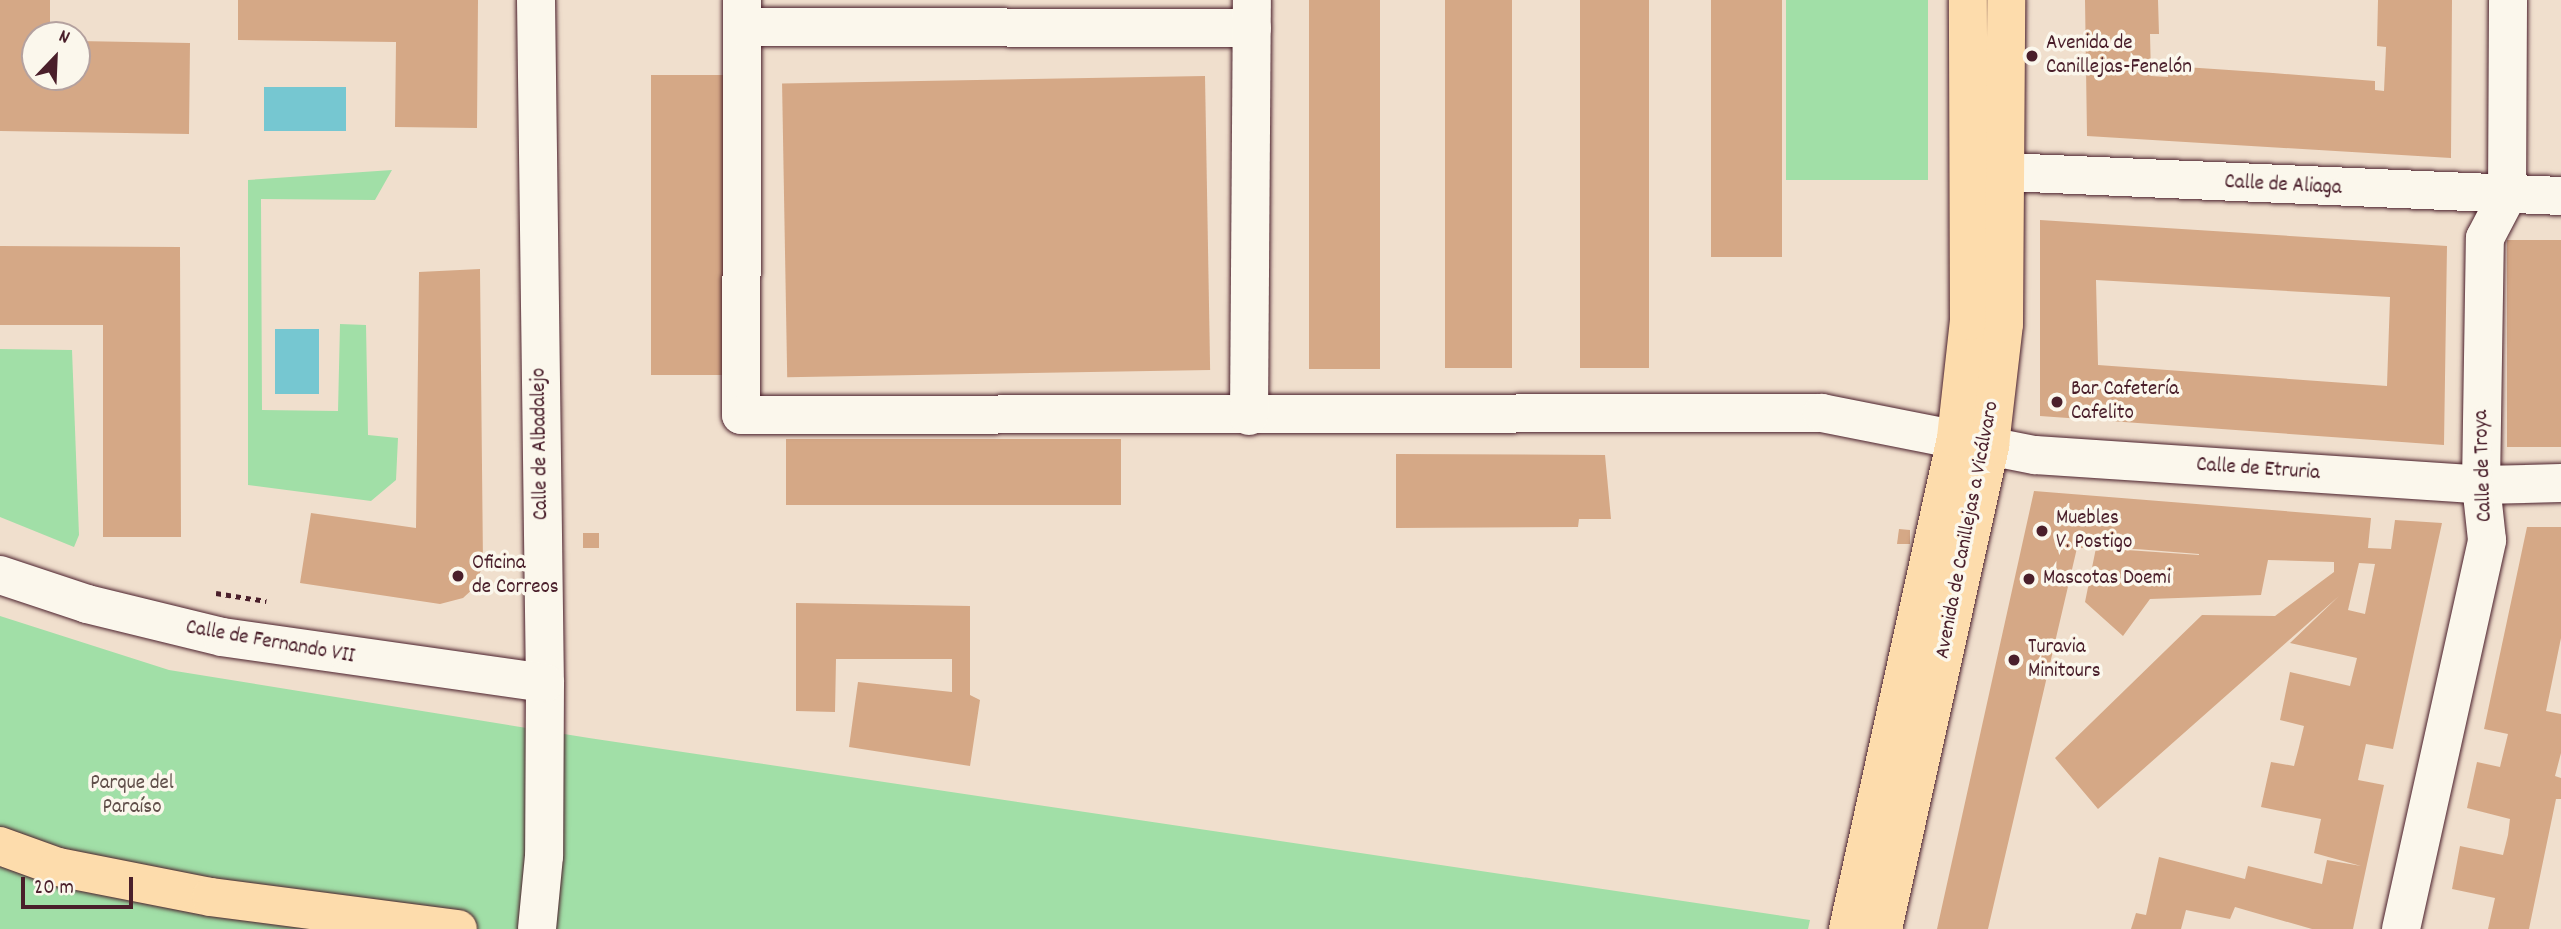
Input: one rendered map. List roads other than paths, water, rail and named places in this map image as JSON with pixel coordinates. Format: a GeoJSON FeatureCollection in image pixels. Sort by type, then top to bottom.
{"type":"FeatureCollection","features":[{"type":"Feature","properties":{"kind":"main road","name":"Avenida de Canillejas a Vicálvaro"},"geometry":{"type":"LineString","coordinates":[[1883,929],[1973,441],[1969,321],[1968,0]]}},
{"type":"Feature","properties":{"kind":"main road","name":"Avenida de Canillejas a Vicálvaro"},"geometry":{"type":"LineString","coordinates":[[1848,929],[2004,324],[2006,0]]}},
{"type":"Feature","properties":{"kind":"main road"},"geometry":{"type":"LineString","coordinates":[[0,846],[58,867],[211,897],[458,929]]}},
{"type":"Feature","properties":{"kind":"street","name":"Calle de Albadalejo"},"geometry":{"type":"LineString","coordinates":[[536,0],[545,683],[544,856],[537,929]]}},
{"type":"Feature","properties":{"kind":"street","name":"Calle de Troya"},"geometry":{"type":"LineString","coordinates":[[2401,929],[2487,540],[2481,485],[2485,238],[2507,196],[2508,0]]}},
{"type":"Feature","properties":{"kind":"street","name":"Calle de Etruria"},"geometry":{"type":"LineString","coordinates":[[742,13],[741,415],[1822,413],[2035,455],[2481,485],[2561,483]]}},
{"type":"Feature","properties":{"kind":"street"},"geometry":{"type":"LineString","coordinates":[[742,13],[1252,14],[1249,416]]}},
{"type":"Feature","properties":{"kind":"street","name":"Calle de Aliaga"},"geometry":{"type":"LineString","coordinates":[[2005,172],[2507,196],[2561,195]]}},
{"type":"Feature","properties":{"kind":"street","name":"Calle de Fernando VII"},"geometry":{"type":"LineString","coordinates":[[0,575],[87,604],[222,637],[545,683]]}},
{"type":"Feature","properties":{"kind":"water"},"geometry":{"type":"Polygon","coordinates":[[[264,87],[346,87],[346,131],[264,131],[264,87]]]}},
{"type":"Feature","properties":{"kind":"water"},"geometry":{"type":"Polygon","coordinates":[[[275,329],[319,329],[319,394],[275,394],[275,329]]]}},
{"type":"Feature","properties":{"kind":"place","name":"Avenida de Canillejas-Fenelón"},"geometry":{"type":"Point","coordinates":[2032,56]}},
{"type":"Feature","properties":{"kind":"place","name":"Bar Cafetería Cafelito"},"geometry":{"type":"Point","coordinates":[2057,402]}},
{"type":"Feature","properties":{"kind":"place","name":"Muebles V. Postigo"},"geometry":{"type":"Point","coordinates":[2042,531]}},
{"type":"Feature","properties":{"kind":"place","name":"Oficina de Correos"},"geometry":{"type":"Point","coordinates":[458,576]}},
{"type":"Feature","properties":{"kind":"place","name":"Mascotas Doemi"},"geometry":{"type":"Point","coordinates":[2029,579]}},
{"type":"Feature","properties":{"kind":"place","name":"Turavia Minitours"},"geometry":{"type":"Point","coordinates":[2014,660]}},
{"type":"Feature","properties":{"kind":"park label","name":"Parque del Paraíso"},"geometry":{"type":"Point","coordinates":[132,796]}}]}
